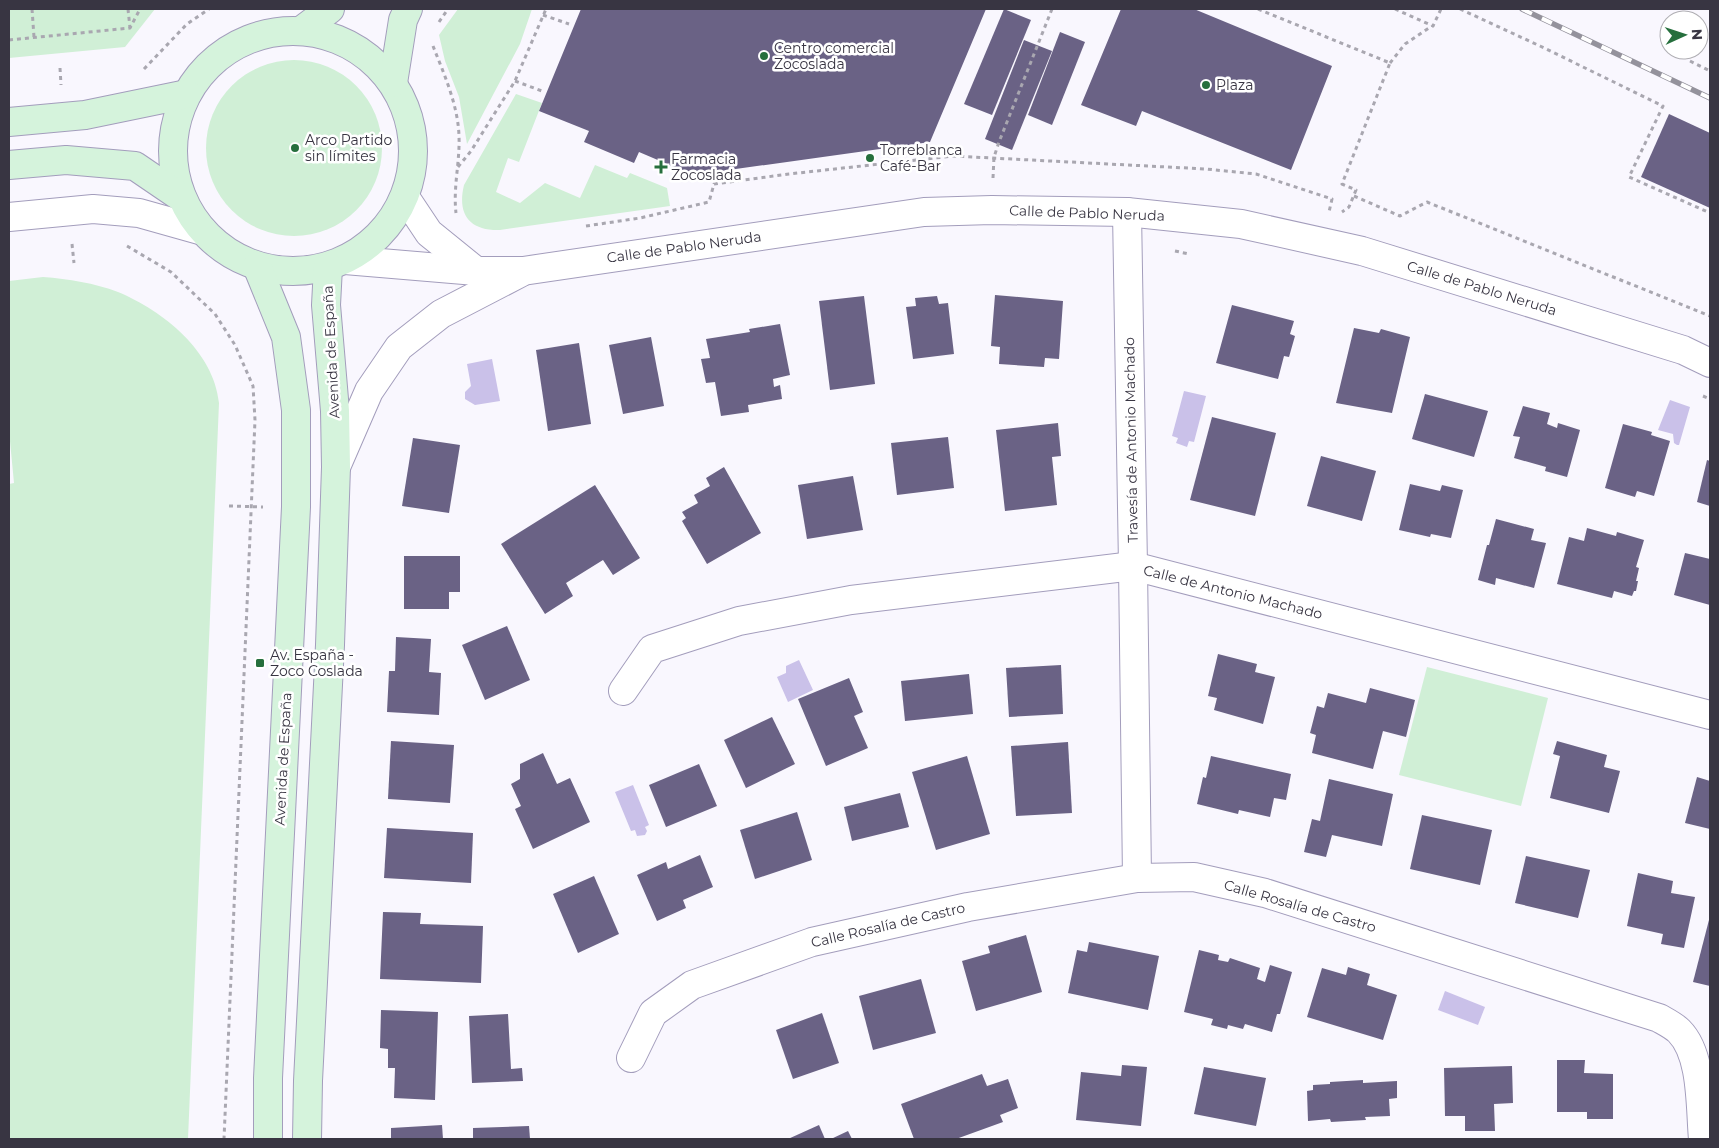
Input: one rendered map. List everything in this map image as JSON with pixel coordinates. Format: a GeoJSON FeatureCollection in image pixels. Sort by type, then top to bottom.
{"type":"FeatureCollection","features":[{"type":"Feature","properties":{"kind":"street"},"geometry":{"type":"LineString","coordinates":[[302,30],[330,9]]}},
{"type":"Feature","properties":{"kind":"street"},"geometry":{"type":"LineString","coordinates":[[393,83],[403,20],[408,9]]}},
{"type":"Feature","properties":{"kind":"street"},"geometry":{"type":"LineString","coordinates":[[302,30],[337,38],[368,56],[393,83],[405,106],[413,139],[414,158],[405,196],[395,215],[381,234],[366,247],[336,263],[309,271],[276,271],[257,266],[227,252],[203,231],[190,213],[182,198],[173,163],[173,145],[179,110],[200,75],[216,58],[235,45],[267,32],[302,30]]}},
{"type":"Feature","properties":{"kind":"street"},"geometry":{"type":"LineString","coordinates":[[9,122],[85,114],[187,94]]}},
{"type":"Feature","properties":{"kind":"street"},"geometry":{"type":"LineString","coordinates":[[9,165],[66,160],[135,166],[182,198]]}},
{"type":"Feature","properties":{"kind":"street"},"geometry":{"type":"LineString","coordinates":[[405,196],[430,233],[476,271]]}},
{"type":"Feature","properties":{"kind":"street"},"geometry":{"type":"LineString","coordinates":[[9,217],[93,209],[139,213],[203,231]]}},
{"type":"Feature","properties":{"kind":"street","name":"Calle de Pablo Neruda"},"geometry":{"type":"LineString","coordinates":[[336,263],[476,271],[523,271],[924,212],[992,210],[1127,212],[1241,224],[1362,251],[1683,350],[1710,363]]}},
{"type":"Feature","properties":{"kind":"street","name":"Travesía de Antonio Machado"},"geometry":{"type":"LineString","coordinates":[[1127,212],[1137,878]]}},
{"type":"Feature","properties":{"kind":"street","name":"Avenida de España"},"geometry":{"type":"LineString","coordinates":[[307,1139],[308,1080],[330,645],[336,467],[335,411],[326,305],[336,263]]}},
{"type":"Feature","properties":{"kind":"street","name":"Avenida de España"},"geometry":{"type":"LineString","coordinates":[[257,266],[286,337],[296,410],[297,464],[269,1068],[268,1139]]}},
{"type":"Feature","properties":{"kind":"street","name":"Avenida de España"},"geometry":{"type":"LineString","coordinates":[[336,467],[369,391],[398,347],[441,314],[523,271]]}},
{"type":"Feature","properties":{"kind":"street","name":"Calle de Antonio Machado"},"geometry":{"type":"LineString","coordinates":[[623,691],[652,650],[739,621],[851,600],[1133,566],[1710,714]]}},
{"type":"Feature","properties":{"kind":"street","name":"Calle Rosalía de Castro"},"geometry":{"type":"LineString","coordinates":[[631,1058],[653,1013],[692,985],[812,942],[968,907],[1137,878],[1194,877],[1265,893],[1659,1018],[1679,1032],[1693,1052],[1698,1077],[1702,1139]]}},
{"type":"Feature","properties":{"kind":"path"},"geometry":{"type":"LineString","coordinates":[[32,9],[34,38]]}},
{"type":"Feature","properties":{"kind":"path"},"geometry":{"type":"LineString","coordinates":[[128,9],[130,28]]}},
{"type":"Feature","properties":{"kind":"path"},"geometry":{"type":"LineString","coordinates":[[130,28],[140,9]]}},
{"type":"Feature","properties":{"kind":"path"},"geometry":{"type":"LineString","coordinates":[[435,28],[448,9]]}},
{"type":"Feature","properties":{"kind":"path"},"geometry":{"type":"LineString","coordinates":[[457,169],[515,82],[546,9]]}},
{"type":"Feature","properties":{"kind":"path"},"geometry":{"type":"LineString","coordinates":[[994,158],[1052,9]]}},
{"type":"Feature","properties":{"kind":"path"},"geometry":{"type":"LineString","coordinates":[[1258,9],[1390,63]]}},
{"type":"Feature","properties":{"kind":"path"},"geometry":{"type":"LineString","coordinates":[[1395,9],[1433,26]]}},
{"type":"Feature","properties":{"kind":"path"},"geometry":{"type":"LineString","coordinates":[[582,227],[640,218],[708,202],[714,184],[943,157],[1206,169],[1256,174],[1332,198],[1329,213],[1338,215],[1349,207],[1354,196],[1356,190],[1342,184],[1390,63],[1405,44],[1433,26],[1441,9]]}},
{"type":"Feature","properties":{"kind":"path"},"geometry":{"type":"LineString","coordinates":[[1460,9],[1663,106],[1629,178],[1710,213]]}},
{"type":"Feature","properties":{"kind":"path"},"geometry":{"type":"LineString","coordinates":[[543,15],[569,24]]}},
{"type":"Feature","properties":{"kind":"path"},"geometry":{"type":"LineString","coordinates":[[9,40],[130,28]]}},
{"type":"Feature","properties":{"kind":"path"},"geometry":{"type":"LineString","coordinates":[[431,42],[454,101],[460,135],[454,196],[457,217]]}},
{"type":"Feature","properties":{"kind":"path"},"geometry":{"type":"LineString","coordinates":[[1690,61],[1710,71]]}},
{"type":"Feature","properties":{"kind":"path"},"geometry":{"type":"LineString","coordinates":[[515,82],[542,90]]}},
{"type":"Feature","properties":{"kind":"path"},"geometry":{"type":"LineString","coordinates":[[1354,196],[1400,216],[1427,202],[1710,316]]}},
{"type":"Feature","properties":{"kind":"path"},"geometry":{"type":"LineString","coordinates":[[120,244],[129,247],[170,272],[215,314],[235,345],[253,386],[255,420],[224,1139]]}},
{"type":"Feature","properties":{"kind":"path"},"geometry":{"type":"LineString","coordinates":[[1168,248],[1179,253],[1198,255]]}},
{"type":"Feature","properties":{"kind":"path"},"geometry":{"type":"LineString","coordinates":[[1702,396],[1710,399]]}},
{"type":"Feature","properties":{"kind":"green space"},"geometry":{"type":"Polygon","coordinates":[[[9,9],[155,9],[125,47],[9,58],[9,9]]]}},
{"type":"Feature","properties":{"kind":"green space"},"geometry":{"type":"Polygon","coordinates":[[[458,9],[532,9],[520,44],[467,144],[459,97],[445,61],[439,35],[458,9]]]}},
{"type":"Feature","properties":{"kind":"green space"},"geometry":{"type":"Polygon","coordinates":[[[285,60],[303,60],[328,66],[343,74],[357,85],[368,99],[376,114],[381,131],[381,165],[376,182],[368,197],[357,211],[343,222],[320,233],[303,236],[285,236],[260,230],[245,222],[231,211],[220,197],[209,174],[206,157],[206,139],[212,114],[220,99],[231,85],[245,74],[268,63],[285,60]]]}},
{"type":"Feature","properties":{"kind":"green space"},"geometry":{"type":"Polygon","coordinates":[[[516,94],[542,103],[519,162],[508,158],[496,192],[520,203],[545,183],[580,198],[595,165],[627,178],[630,173],[667,188],[670,206],[500,230],[489,230],[473,224],[464,212],[462,204],[464,185],[516,94]]]}},
{"type":"Feature","properties":{"kind":"green space"},"geometry":{"type":"Polygon","coordinates":[[[43,277],[81,282],[118,292],[152,310],[169,322],[197,350],[208,367],[215,384],[219,403],[188,1139],[9,1139],[9,484],[14,483],[9,431],[9,281],[43,277]]]}},
{"type":"Feature","properties":{"kind":"green space"},"geometry":{"type":"Polygon","coordinates":[[[1427,667],[1548,698],[1521,806],[1399,775],[1427,667]]]}},
{"type":"Feature","properties":{"kind":"shaded area"},"geometry":{"type":"Polygon","coordinates":[[[492,359],[500,401],[475,405],[465,399],[465,392],[471,386],[467,364],[492,359]]]}},
{"type":"Feature","properties":{"kind":"shaded area"},"geometry":{"type":"Polygon","coordinates":[[[1184,391],[1206,396],[1194,442],[1189,441],[1187,447],[1176,443],[1178,438],[1172,436],[1184,391]]]}},
{"type":"Feature","properties":{"kind":"shaded area"},"geometry":{"type":"Polygon","coordinates":[[[1670,400],[1690,407],[1679,445],[1674,443],[1673,434],[1658,430],[1670,400]]]}},
{"type":"Feature","properties":{"kind":"shaded area"},"geometry":{"type":"Polygon","coordinates":[[[799,660],[813,690],[788,702],[777,677],[786,673],[786,666],[799,660]]]}},
{"type":"Feature","properties":{"kind":"shaded area"},"geometry":{"type":"Polygon","coordinates":[[[633,785],[649,825],[645,827],[647,831],[645,835],[637,836],[635,830],[631,831],[615,792],[633,785]]]}},
{"type":"Feature","properties":{"kind":"shaded area"},"geometry":{"type":"Polygon","coordinates":[[[1445,991],[1485,1007],[1478,1025],[1438,1010],[1445,991]]]}},
{"type":"Feature","properties":{"kind":"building","name":"Centro comercial Zocoslada"},"geometry":{"type":"Polygon","coordinates":[[[581,9],[986,9],[930,142],[693,175],[639,152],[634,163],[584,142],[589,131],[539,111],[581,9]]]}},
{"type":"Feature","properties":{"kind":"building"},"geometry":{"type":"Polygon","coordinates":[[[1004,9],[1031,20],[992,115],[964,104],[1004,9]]]}},
{"type":"Feature","properties":{"kind":"building","name":"Plaza"},"geometry":{"type":"Polygon","coordinates":[[[1121,9],[1194,9],[1332,66],[1291,170],[1142,111],[1136,126],[1081,105],[1121,9]]]}},
{"type":"Feature","properties":{"kind":"building"},"geometry":{"type":"Polygon","coordinates":[[[1060,32],[1085,42],[1052,125],[1028,115],[1060,32]]]}},
{"type":"Feature","properties":{"kind":"building"},"geometry":{"type":"Polygon","coordinates":[[[1024,40],[1052,51],[1012,150],[985,139],[1024,40]]]}},
{"type":"Feature","properties":{"kind":"building"},"geometry":{"type":"Polygon","coordinates":[[[1669,114],[1710,133],[1710,208],[1641,177],[1669,114]]]}},
{"type":"Feature","properties":{"kind":"building"},"geometry":{"type":"Polygon","coordinates":[[[995,295],[1063,301],[1059,359],[1045,358],[1044,367],[999,364],[1000,347],[991,346],[995,295]]]}},
{"type":"Feature","properties":{"kind":"building"},"geometry":{"type":"Polygon","coordinates":[[[864,296],[875,384],[830,390],[819,301],[864,296]]]}},
{"type":"Feature","properties":{"kind":"building"},"geometry":{"type":"Polygon","coordinates":[[[937,296],[939,304],[948,303],[954,354],[913,359],[906,307],[916,306],[915,298],[937,296]]]}},
{"type":"Feature","properties":{"kind":"building"},"geometry":{"type":"Polygon","coordinates":[[[1232,305],[1294,321],[1290,334],[1295,336],[1289,357],[1284,356],[1278,379],[1216,363],[1232,305]]]}},
{"type":"Feature","properties":{"kind":"building"},"geometry":{"type":"Polygon","coordinates":[[[780,324],[790,375],[773,379],[774,387],[780,385],[782,399],[748,405],[749,412],[721,416],[715,382],[706,383],[701,359],[710,358],[706,339],[750,332],[749,329],[780,324]]]}},
{"type":"Feature","properties":{"kind":"building"},"geometry":{"type":"Polygon","coordinates":[[[1354,328],[1379,333],[1381,329],[1410,337],[1392,413],[1336,403],[1354,328]]]}},
{"type":"Feature","properties":{"kind":"building"},"geometry":{"type":"Polygon","coordinates":[[[651,337],[664,406],[623,414],[609,345],[651,337]]]}},
{"type":"Feature","properties":{"kind":"building"},"geometry":{"type":"Polygon","coordinates":[[[579,343],[591,424],[548,431],[536,350],[579,343]]]}},
{"type":"Feature","properties":{"kind":"building"},"geometry":{"type":"Polygon","coordinates":[[[1425,394],[1488,411],[1474,457],[1412,439],[1425,394]]]}},
{"type":"Feature","properties":{"kind":"building"},"geometry":{"type":"Polygon","coordinates":[[[1523,406],[1550,413],[1547,424],[1557,428],[1558,423],[1580,430],[1567,477],[1545,471],[1546,467],[1514,458],[1520,437],[1513,436],[1523,406]]]}},
{"type":"Feature","properties":{"kind":"building"},"geometry":{"type":"Polygon","coordinates":[[[1212,417],[1276,433],[1255,516],[1190,500],[1212,417]]]}},
{"type":"Feature","properties":{"kind":"building"},"geometry":{"type":"Polygon","coordinates":[[[1058,423],[1061,456],[1052,457],[1057,505],[1005,511],[996,430],[1058,423]]]}},
{"type":"Feature","properties":{"kind":"building"},"geometry":{"type":"Polygon","coordinates":[[[1623,424],[1652,432],[1651,435],[1670,441],[1654,496],[1637,491],[1635,497],[1605,488],[1623,424]]]}},
{"type":"Feature","properties":{"kind":"building"},"geometry":{"type":"Polygon","coordinates":[[[948,437],[954,488],[897,495],[891,443],[948,437]]]}},
{"type":"Feature","properties":{"kind":"building"},"geometry":{"type":"Polygon","coordinates":[[[413,438],[460,445],[449,513],[402,506],[413,438]]]}},
{"type":"Feature","properties":{"kind":"building"},"geometry":{"type":"Polygon","coordinates":[[[1321,456],[1376,471],[1362,521],[1307,506],[1321,456]]]}},
{"type":"Feature","properties":{"kind":"building"},"geometry":{"type":"Polygon","coordinates":[[[1707,460],[1710,461],[1710,506],[1697,502],[1707,460]]]}},
{"type":"Feature","properties":{"kind":"building"},"geometry":{"type":"Polygon","coordinates":[[[724,467],[761,533],[707,564],[682,521],[686,518],[682,512],[698,503],[694,495],[710,486],[706,478],[724,467]]]}},
{"type":"Feature","properties":{"kind":"building"},"geometry":{"type":"Polygon","coordinates":[[[853,476],[863,530],[807,539],[798,485],[853,476]]]}},
{"type":"Feature","properties":{"kind":"building"},"geometry":{"type":"Polygon","coordinates":[[[1410,484],[1440,491],[1442,485],[1463,490],[1451,538],[1431,534],[1430,537],[1399,530],[1410,484]]]}},
{"type":"Feature","properties":{"kind":"building"},"geometry":{"type":"Polygon","coordinates":[[[595,485],[640,558],[613,575],[603,560],[566,583],[573,596],[545,614],[501,544],[595,485]]]}},
{"type":"Feature","properties":{"kind":"building"},"geometry":{"type":"Polygon","coordinates":[[[1496,519],[1534,529],[1531,540],[1546,543],[1534,588],[1496,578],[1495,585],[1478,580],[1496,519]]]}},
{"type":"Feature","properties":{"kind":"building"},"geometry":{"type":"Polygon","coordinates":[[[1587,528],[1616,536],[1617,532],[1644,540],[1636,567],[1639,568],[1636,591],[1634,591],[1632,596],[1614,591],[1612,598],[1557,584],[1569,537],[1584,541],[1587,528]]]}},
{"type":"Feature","properties":{"kind":"building"},"geometry":{"type":"Polygon","coordinates":[[[1685,553],[1710,559],[1710,605],[1674,595],[1685,553]]]}},
{"type":"Feature","properties":{"kind":"building"},"geometry":{"type":"Polygon","coordinates":[[[404,556],[460,556],[460,592],[449,592],[449,609],[404,609],[404,556]]]}},
{"type":"Feature","properties":{"kind":"building"},"geometry":{"type":"Polygon","coordinates":[[[507,626],[530,680],[485,700],[462,645],[507,626]]]}},
{"type":"Feature","properties":{"kind":"building"},"geometry":{"type":"Polygon","coordinates":[[[396,637],[431,639],[429,672],[441,673],[439,715],[387,712],[389,671],[395,671],[396,637]]]}},
{"type":"Feature","properties":{"kind":"building"},"geometry":{"type":"Polygon","coordinates":[[[1218,654],[1257,664],[1255,672],[1275,677],[1263,724],[1214,710],[1217,698],[1208,696],[1218,654]]]}},
{"type":"Feature","properties":{"kind":"building"},"geometry":{"type":"Polygon","coordinates":[[[1061,665],[1063,714],[1009,717],[1006,668],[1061,665]]]}},
{"type":"Feature","properties":{"kind":"building"},"geometry":{"type":"Polygon","coordinates":[[[969,674],[973,714],[905,721],[901,681],[969,674]]]}},
{"type":"Feature","properties":{"kind":"building"},"geometry":{"type":"Polygon","coordinates":[[[849,678],[863,712],[854,716],[868,748],[826,766],[798,699],[849,678]]]}},
{"type":"Feature","properties":{"kind":"building"},"geometry":{"type":"Polygon","coordinates":[[[1370,688],[1415,700],[1406,737],[1383,731],[1373,769],[1312,753],[1316,735],[1310,733],[1317,706],[1324,708],[1328,693],[1366,703],[1370,688]]]}},
{"type":"Feature","properties":{"kind":"building"},"geometry":{"type":"Polygon","coordinates":[[[772,717],[795,764],[746,788],[724,740],[772,717]]]}},
{"type":"Feature","properties":{"kind":"building"},"geometry":{"type":"Polygon","coordinates":[[[391,741],[454,745],[450,803],[388,799],[391,741]]]}},
{"type":"Feature","properties":{"kind":"building"},"geometry":{"type":"Polygon","coordinates":[[[1557,741],[1607,755],[1604,767],[1620,771],[1609,813],[1550,798],[1560,756],[1553,754],[1557,741]]]}},
{"type":"Feature","properties":{"kind":"building"},"geometry":{"type":"Polygon","coordinates":[[[1068,742],[1072,813],[1016,816],[1011,746],[1068,742]]]}},
{"type":"Feature","properties":{"kind":"building"},"geometry":{"type":"Polygon","coordinates":[[[543,753],[557,784],[570,778],[590,822],[533,849],[515,809],[521,806],[511,784],[520,779],[520,764],[543,753]]]}},
{"type":"Feature","properties":{"kind":"building"},"geometry":{"type":"Polygon","coordinates":[[[967,756],[990,834],[936,850],[912,772],[967,756]]]}},
{"type":"Feature","properties":{"kind":"building"},"geometry":{"type":"Polygon","coordinates":[[[1211,756],[1291,774],[1286,800],[1274,798],[1270,817],[1239,810],[1238,814],[1197,804],[1203,777],[1206,778],[1211,756]]]}},
{"type":"Feature","properties":{"kind":"building"},"geometry":{"type":"Polygon","coordinates":[[[699,764],[717,806],[666,827],[649,785],[699,764]]]}},
{"type":"Feature","properties":{"kind":"building"},"geometry":{"type":"Polygon","coordinates":[[[1697,777],[1710,781],[1710,829],[1685,823],[1697,777]]]}},
{"type":"Feature","properties":{"kind":"building"},"geometry":{"type":"Polygon","coordinates":[[[1329,779],[1393,794],[1382,846],[1332,835],[1326,857],[1304,852],[1312,819],[1320,821],[1329,779]]]}},
{"type":"Feature","properties":{"kind":"building"},"geometry":{"type":"Polygon","coordinates":[[[900,793],[909,827],[852,841],[844,807],[900,793]]]}},
{"type":"Feature","properties":{"kind":"building"},"geometry":{"type":"Polygon","coordinates":[[[797,812],[812,860],[755,879],[740,830],[797,812]]]}},
{"type":"Feature","properties":{"kind":"building"},"geometry":{"type":"Polygon","coordinates":[[[1422,815],[1492,830],[1480,885],[1410,869],[1422,815]]]}},
{"type":"Feature","properties":{"kind":"building"},"geometry":{"type":"Polygon","coordinates":[[[387,828],[473,833],[471,883],[384,878],[387,828]]]}},
{"type":"Feature","properties":{"kind":"building"},"geometry":{"type":"Polygon","coordinates":[[[700,855],[713,887],[683,900],[686,908],[657,921],[637,875],[666,862],[668,869],[700,855]]]}},
{"type":"Feature","properties":{"kind":"building"},"geometry":{"type":"Polygon","coordinates":[[[1526,856],[1590,870],[1578,918],[1515,903],[1526,856]]]}},
{"type":"Feature","properties":{"kind":"building"},"geometry":{"type":"Polygon","coordinates":[[[1638,873],[1673,881],[1671,893],[1695,897],[1684,948],[1661,944],[1663,934],[1627,926],[1638,873]]]}},
{"type":"Feature","properties":{"kind":"building"},"geometry":{"type":"Polygon","coordinates":[[[594,876],[619,934],[578,953],[553,894],[594,876]]]}},
{"type":"Feature","properties":{"kind":"building"},"geometry":{"type":"Polygon","coordinates":[[[383,912],[421,913],[420,924],[483,926],[481,983],[380,979],[383,912]]]}},
{"type":"Feature","properties":{"kind":"building"},"geometry":{"type":"Polygon","coordinates":[[[1710,916],[1710,986],[1693,982],[1710,916]]]}},
{"type":"Feature","properties":{"kind":"building"},"geometry":{"type":"Polygon","coordinates":[[[1026,935],[1042,992],[976,1011],[962,961],[990,953],[988,946],[1026,935]]]}},
{"type":"Feature","properties":{"kind":"building"},"geometry":{"type":"Polygon","coordinates":[[[1089,942],[1159,956],[1148,1010],[1068,993],[1077,950],[1087,952],[1089,942]]]}},
{"type":"Feature","properties":{"kind":"building"},"geometry":{"type":"Polygon","coordinates":[[[1199,950],[1219,955],[1218,960],[1228,962],[1230,958],[1260,968],[1257,979],[1265,982],[1270,965],[1292,972],[1280,1014],[1277,1014],[1272,1032],[1245,1024],[1243,1029],[1228,1025],[1227,1029],[1211,1025],[1213,1019],[1184,1012],[1199,950]]]}},
{"type":"Feature","properties":{"kind":"building"},"geometry":{"type":"Polygon","coordinates":[[[1348,967],[1370,974],[1367,985],[1397,995],[1383,1040],[1307,1017],[1322,968],[1346,975],[1348,967]]]}},
{"type":"Feature","properties":{"kind":"building"},"geometry":{"type":"Polygon","coordinates":[[[921,979],[936,1033],[873,1050],[859,996],[921,979]]]}},
{"type":"Feature","properties":{"kind":"building"},"geometry":{"type":"Polygon","coordinates":[[[381,1010],[438,1012],[435,1100],[394,1098],[395,1068],[388,1068],[388,1049],[380,1048],[381,1010]]]}},
{"type":"Feature","properties":{"kind":"building"},"geometry":{"type":"Polygon","coordinates":[[[822,1013],[839,1063],[793,1079],[776,1030],[822,1013]]]}},
{"type":"Feature","properties":{"kind":"building"},"geometry":{"type":"Polygon","coordinates":[[[508,1014],[511,1069],[522,1068],[523,1081],[472,1083],[469,1016],[508,1014]]]}},
{"type":"Feature","properties":{"kind":"building"},"geometry":{"type":"Polygon","coordinates":[[[1557,1060],[1585,1060],[1584,1073],[1613,1074],[1613,1119],[1587,1119],[1587,1112],[1557,1112],[1557,1060]]]}},
{"type":"Feature","properties":{"kind":"building"},"geometry":{"type":"Polygon","coordinates":[[[1122,1065],[1147,1067],[1141,1126],[1076,1120],[1081,1072],[1121,1076],[1122,1065]]]}},
{"type":"Feature","properties":{"kind":"building"},"geometry":{"type":"Polygon","coordinates":[[[1512,1066],[1513,1103],[1494,1104],[1495,1131],[1465,1131],[1465,1116],[1445,1116],[1444,1068],[1512,1066]]]}},
{"type":"Feature","properties":{"kind":"building"},"geometry":{"type":"Polygon","coordinates":[[[1204,1067],[1266,1078],[1256,1126],[1194,1114],[1204,1067]]]}},
{"type":"Feature","properties":{"kind":"building"},"geometry":{"type":"Polygon","coordinates":[[[982,1074],[987,1086],[1008,1079],[1018,1108],[1000,1115],[1003,1122],[956,1139],[914,1139],[901,1104],[982,1074]]]}},
{"type":"Feature","properties":{"kind":"building"},"geometry":{"type":"Polygon","coordinates":[[[1363,1080],[1363,1083],[1397,1081],[1397,1098],[1389,1099],[1390,1116],[1365,1117],[1366,1120],[1331,1122],[1330,1119],[1308,1121],[1307,1091],[1313,1090],[1313,1085],[1363,1080]]]}},
{"type":"Feature","properties":{"kind":"building"},"geometry":{"type":"Polygon","coordinates":[[[442,1125],[443,1139],[391,1139],[391,1128],[442,1125]]]}},
{"type":"Feature","properties":{"kind":"building"},"geometry":{"type":"Polygon","coordinates":[[[819,1125],[825,1139],[788,1139],[819,1125]]]}},
{"type":"Feature","properties":{"kind":"building"},"geometry":{"type":"Polygon","coordinates":[[[529,1126],[530,1139],[473,1139],[473,1128],[529,1126]]]}},
{"type":"Feature","properties":{"kind":"building"},"geometry":{"type":"Polygon","coordinates":[[[848,1131],[852,1139],[831,1139],[848,1131]]]}},
{"type":"Feature","properties":{"kind":"railway"},"geometry":{"type":"LineString","coordinates":[[1522,9],[1710,98]]}},
{"type":"Feature","properties":{"kind":"place","name":"Centro comercial Zocoslada"},"geometry":{"type":"Point","coordinates":[764,56]}},
{"type":"Feature","properties":{"kind":"place","name":"Plaza"},"geometry":{"type":"Point","coordinates":[1206,85]}},
{"type":"Feature","properties":{"kind":"place","name":"Arco Partido sin límites"},"geometry":{"type":"Point","coordinates":[295,148]}},
{"type":"Feature","properties":{"kind":"place","name":"Torreblanca Café-Bar"},"geometry":{"type":"Point","coordinates":[870,158]}},
{"type":"Feature","properties":{"kind":"place","name":"Farmacia Zocoslada"},"geometry":{"type":"Point","coordinates":[661,167]}},
{"type":"Feature","properties":{"kind":"place","name":"Av. España - Zoco Coslada"},"geometry":{"type":"Point","coordinates":[260,663]}}]}
